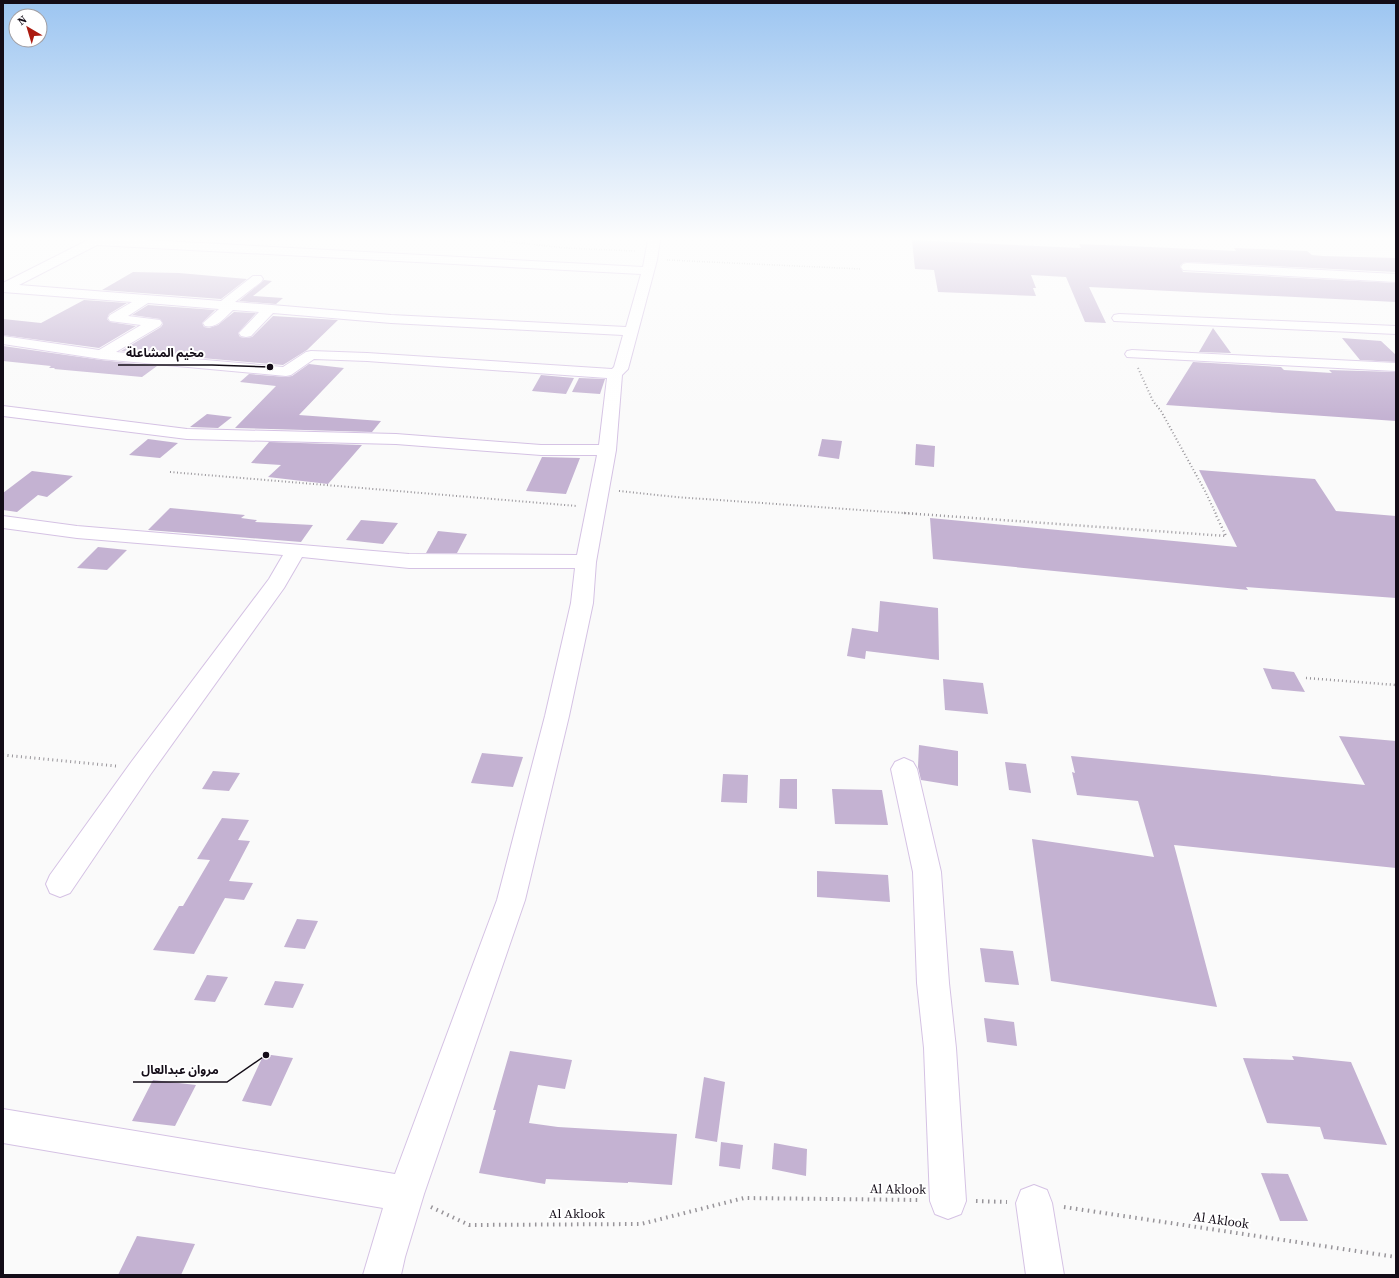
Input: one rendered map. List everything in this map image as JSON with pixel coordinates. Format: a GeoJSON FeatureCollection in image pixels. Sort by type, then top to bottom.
{"type":"FeatureCollection","features":[{"type":"Feature","properties":{"kind":"street"},"geometry":{"type":"LineString","coordinates":[[101,355],[155,323],[115,318],[144,300]]}},
{"type":"Feature","properties":{"kind":"street"},"geometry":{"type":"LineString","coordinates":[[154,300],[391,319],[630,331]]}},
{"type":"Feature","properties":{"kind":"street"},"geometry":{"type":"LineString","coordinates":[[210,323],[233,300]]}},
{"type":"Feature","properties":{"kind":"street"},"geometry":{"type":"LineString","coordinates":[[3,340],[101,355],[286,372],[311,355],[367,357],[615,374],[621,369],[639,300]]}},
{"type":"Feature","properties":{"kind":"street"},"geometry":{"type":"LineString","coordinates":[[246,333],[270,309]]}},
{"type":"Feature","properties":{"kind":"street"},"geometry":{"type":"LineString","coordinates":[[1119,318],[1396,330]]}},
{"type":"Feature","properties":{"kind":"street"},"geometry":{"type":"LineString","coordinates":[[1132,354],[1396,367]]}},
{"type":"Feature","properties":{"kind":"street"},"geometry":{"type":"LineString","coordinates":[[382,1275],[386,1257],[406,1194],[511,900],[558,716],[582,603],[586,562],[607,450],[615,374]]}},
{"type":"Feature","properties":{"kind":"street"},"geometry":{"type":"LineString","coordinates":[[3,411],[187,434],[396,439],[542,450],[607,450]]}},
{"type":"Feature","properties":{"kind":"street"},"geometry":{"type":"LineString","coordinates":[[3,522],[77,532],[409,561],[586,562]]}},
{"type":"Feature","properties":{"kind":"street"},"geometry":{"type":"LineString","coordinates":[[60,884],[141,768],[277,583],[296,550]]}},
{"type":"Feature","properties":{"kind":"street"},"geometry":{"type":"LineString","coordinates":[[904,769],[927,872],[933,983],[940,1048],[948,1201]]}},
{"type":"Feature","properties":{"kind":"street"},"geometry":{"type":"LineString","coordinates":[[3,1126],[406,1194]]}},
{"type":"Feature","properties":{"kind":"street"},"geometry":{"type":"LineString","coordinates":[[1034,1203],[1045,1275]]}},
{"type":"Feature","properties":{"kind":"path"},"geometry":{"type":"LineString","coordinates":[[170,472],[462,497],[676,497],[1226,536],[1205,491],[1161,411],[1153,401],[1132,354]]}},
{"type":"Feature","properties":{"kind":"path"},"geometry":{"type":"LineString","coordinates":[[1306,678],[1396,685]]}},
{"type":"Feature","properties":{"kind":"path"},"geometry":{"type":"LineString","coordinates":[[3,755],[141,768]]}},
{"type":"Feature","properties":{"kind":"path","name":"Al Aklook"},"geometry":{"type":"LineString","coordinates":[[406,1194],[469,1225],[641,1224],[744,1198],[1034,1203],[1396,1257]]}},
{"type":"Feature","properties":{"kind":"building"},"geometry":{"type":"Polygon","coordinates":[[[84,300],[127,303],[109,314],[107,319],[110,322],[136,326],[99,348],[3,335],[3,319],[41,323],[84,300]]]}},
{"type":"Feature","properties":{"kind":"building"},"geometry":{"type":"Polygon","coordinates":[[[241,300],[281,300],[276,304],[239,301],[241,300]]]}},
{"type":"Feature","properties":{"kind":"building"},"geometry":{"type":"Polygon","coordinates":[[[1076,300],[1095,300],[1106,323],[1085,322],[1076,300]]]}},
{"type":"Feature","properties":{"kind":"building"},"geometry":{"type":"Polygon","coordinates":[[[1348,300],[1396,300],[1396,302],[1348,300]]]}},
{"type":"Feature","properties":{"kind":"building"},"geometry":{"type":"Polygon","coordinates":[[[148,305],[215,310],[202,323],[204,327],[209,328],[218,325],[234,312],[256,313],[238,333],[240,337],[246,338],[252,337],[273,316],[338,320],[307,350],[283,365],[121,351],[161,327],[163,324],[160,319],[132,315],[148,305]]]}},
{"type":"Feature","properties":{"kind":"building"},"geometry":{"type":"Polygon","coordinates":[[[1213,328],[1231,353],[1199,352],[1213,328]]]}},
{"type":"Feature","properties":{"kind":"building"},"geometry":{"type":"Polygon","coordinates":[[[1342,338],[1381,341],[1396,355],[1396,362],[1360,360],[1342,338]]]}},
{"type":"Feature","properties":{"kind":"building"},"geometry":{"type":"Polygon","coordinates":[[[3,346],[101,360],[157,366],[142,377],[54,369],[55,368],[49,368],[51,366],[3,361],[3,346]]]}},
{"type":"Feature","properties":{"kind":"building"},"geometry":{"type":"Polygon","coordinates":[[[1193,362],[1281,367],[1284,370],[1332,373],[1329,370],[1396,372],[1396,421],[1166,405],[1193,362]]]}},
{"type":"Feature","properties":{"kind":"building"},"geometry":{"type":"Polygon","coordinates":[[[309,364],[344,368],[299,415],[381,421],[372,432],[235,428],[276,386],[240,382],[249,374],[286,377],[292,376],[309,364]]]}},
{"type":"Feature","properties":{"kind":"building"},"geometry":{"type":"Polygon","coordinates":[[[541,375],[574,378],[566,394],[532,391],[541,375]]]}},
{"type":"Feature","properties":{"kind":"building"},"geometry":{"type":"Polygon","coordinates":[[[579,378],[605,379],[600,394],[572,392],[579,378]]]}},
{"type":"Feature","properties":{"kind":"building"},"geometry":{"type":"Polygon","coordinates":[[[207,414],[232,417],[218,428],[190,427],[207,414]]]}},
{"type":"Feature","properties":{"kind":"building"},"geometry":{"type":"Polygon","coordinates":[[[148,439],[178,443],[160,458],[129,455],[148,439]]]}},
{"type":"Feature","properties":{"kind":"building"},"geometry":{"type":"Polygon","coordinates":[[[822,439],[842,441],[839,459],[818,456],[822,439]]]}},
{"type":"Feature","properties":{"kind":"building"},"geometry":{"type":"Polygon","coordinates":[[[269,442],[362,445],[328,484],[268,477],[281,465],[251,463],[269,442]]]}},
{"type":"Feature","properties":{"kind":"building"},"geometry":{"type":"Polygon","coordinates":[[[916,444],[935,446],[934,467],[915,465],[916,444]]]}},
{"type":"Feature","properties":{"kind":"building"},"geometry":{"type":"Polygon","coordinates":[[[542,457],[580,458],[566,494],[526,491],[542,457]]]}},
{"type":"Feature","properties":{"kind":"building"},"geometry":{"type":"Polygon","coordinates":[[[1199,470],[1315,479],[1336,511],[1396,516],[1396,598],[1246,587],[1248,590],[933,559],[930,518],[1237,547],[1199,470]]]}},
{"type":"Feature","properties":{"kind":"building"},"geometry":{"type":"Polygon","coordinates":[[[32,471],[73,476],[47,497],[38,495],[17,512],[3,510],[3,493],[32,471]]]}},
{"type":"Feature","properties":{"kind":"building"},"geometry":{"type":"Polygon","coordinates":[[[170,508],[245,515],[241,518],[257,520],[255,522],[313,525],[301,542],[148,530],[170,508]]]}},
{"type":"Feature","properties":{"kind":"building"},"geometry":{"type":"Polygon","coordinates":[[[361,520],[398,523],[383,544],[346,540],[361,520]]]}},
{"type":"Feature","properties":{"kind":"building"},"geometry":{"type":"Polygon","coordinates":[[[438,531],[467,534],[457,553],[426,553],[438,531]]]}},
{"type":"Feature","properties":{"kind":"building"},"geometry":{"type":"Polygon","coordinates":[[[98,547],[127,550],[107,570],[77,568],[98,547]]]}},
{"type":"Feature","properties":{"kind":"building"},"geometry":{"type":"Polygon","coordinates":[[[880,601],[938,608],[939,660],[866,651],[865,659],[847,656],[852,628],[878,632],[880,601]]]}},
{"type":"Feature","properties":{"kind":"building"},"geometry":{"type":"Polygon","coordinates":[[[1263,668],[1294,672],[1305,692],[1272,689],[1263,668]]]}},
{"type":"Feature","properties":{"kind":"building"},"geometry":{"type":"Polygon","coordinates":[[[943,679],[983,683],[988,714],[945,710],[943,679]]]}},
{"type":"Feature","properties":{"kind":"building"},"geometry":{"type":"Polygon","coordinates":[[[1339,736],[1396,741],[1396,868],[1174,845],[1217,1007],[1051,981],[1032,839],[1154,857],[1138,801],[1077,795],[1072,772],[1075,773],[1071,756],[1365,785],[1339,736]]]}},
{"type":"Feature","properties":{"kind":"building"},"geometry":{"type":"Polygon","coordinates":[[[919,745],[958,751],[958,786],[921,780],[918,767],[919,745]]]}},
{"type":"Feature","properties":{"kind":"building"},"geometry":{"type":"Polygon","coordinates":[[[482,753],[523,757],[513,787],[471,783],[482,753]]]}},
{"type":"Feature","properties":{"kind":"building"},"geometry":{"type":"Polygon","coordinates":[[[1005,762],[1026,764],[1031,793],[1009,790],[1005,762]]]}},
{"type":"Feature","properties":{"kind":"building"},"geometry":{"type":"Polygon","coordinates":[[[213,771],[240,773],[229,791],[202,789],[213,771]]]}},
{"type":"Feature","properties":{"kind":"building"},"geometry":{"type":"Polygon","coordinates":[[[723,774],[748,775],[747,803],[721,802],[723,774]]]}},
{"type":"Feature","properties":{"kind":"building"},"geometry":{"type":"Polygon","coordinates":[[[780,779],[797,779],[797,809],[779,808],[780,779]]]}},
{"type":"Feature","properties":{"kind":"building"},"geometry":{"type":"Polygon","coordinates":[[[832,789],[882,790],[888,825],[835,824],[832,789]]]}},
{"type":"Feature","properties":{"kind":"building"},"geometry":{"type":"Polygon","coordinates":[[[222,818],[249,820],[238,840],[250,841],[229,881],[253,883],[244,900],[225,898],[194,954],[153,950],[179,906],[183,906],[210,860],[197,859],[222,818]]]}},
{"type":"Feature","properties":{"kind":"building"},"geometry":{"type":"Polygon","coordinates":[[[817,871],[888,875],[890,902],[817,897],[817,871]]]}},
{"type":"Feature","properties":{"kind":"building"},"geometry":{"type":"Polygon","coordinates":[[[297,919],[318,921],[305,949],[284,947],[297,919]]]}},
{"type":"Feature","properties":{"kind":"building"},"geometry":{"type":"Polygon","coordinates":[[[980,948],[1013,951],[1019,985],[985,982],[980,948]]]}},
{"type":"Feature","properties":{"kind":"building"},"geometry":{"type":"Polygon","coordinates":[[[207,975],[228,977],[215,1002],[194,1000],[207,975]]]}},
{"type":"Feature","properties":{"kind":"building"},"geometry":{"type":"Polygon","coordinates":[[[275,981],[304,984],[293,1008],[264,1005],[275,981]]]}},
{"type":"Feature","properties":{"kind":"building"},"geometry":{"type":"Polygon","coordinates":[[[984,1018],[1014,1022],[1017,1046],[987,1042],[984,1018]]]}},
{"type":"Feature","properties":{"kind":"building"},"geometry":{"type":"Polygon","coordinates":[[[510,1051],[572,1060],[565,1089],[538,1085],[529,1123],[558,1127],[677,1134],[672,1185],[546,1179],[545,1184],[479,1173],[496,1110],[493,1110],[510,1051]]]}},
{"type":"Feature","properties":{"kind":"building"},"geometry":{"type":"Polygon","coordinates":[[[264,1054],[293,1058],[271,1106],[242,1101],[264,1054]]]}},
{"type":"Feature","properties":{"kind":"building"},"geometry":{"type":"Polygon","coordinates":[[[1292,1056],[1351,1062],[1387,1145],[1324,1139],[1320,1127],[1267,1123],[1243,1058],[1294,1060],[1292,1056]]]}},
{"type":"Feature","properties":{"kind":"building"},"geometry":{"type":"Polygon","coordinates":[[[704,1077],[725,1082],[717,1142],[695,1138],[704,1077]]]}},
{"type":"Feature","properties":{"kind":"building"},"geometry":{"type":"Polygon","coordinates":[[[153,1080],[196,1085],[175,1126],[132,1121],[153,1080]]]}},
{"type":"Feature","properties":{"kind":"building"},"geometry":{"type":"Polygon","coordinates":[[[721,1142],[743,1145],[740,1169],[719,1166],[721,1142]]]}},
{"type":"Feature","properties":{"kind":"building"},"geometry":{"type":"Polygon","coordinates":[[[774,1143],[807,1149],[806,1176],[772,1169],[774,1143]]]}},
{"type":"Feature","properties":{"kind":"building"},"geometry":{"type":"Polygon","coordinates":[[[1261,1173],[1288,1174],[1308,1221],[1280,1221],[1261,1173]]]}},
{"type":"Feature","properties":{"kind":"building"},"geometry":{"type":"Polygon","coordinates":[[[137,1236],[195,1244],[181,1275],[118,1275],[137,1236]]]}},
{"type":"Feature","properties":{"kind":"place","name":"مخيم المشاعلة"},"geometry":{"type":"Point","coordinates":[270,367]}},
{"type":"Feature","properties":{"kind":"place","name":"مروان عبدالعال"},"geometry":{"type":"Point","coordinates":[266,1055]}}]}
